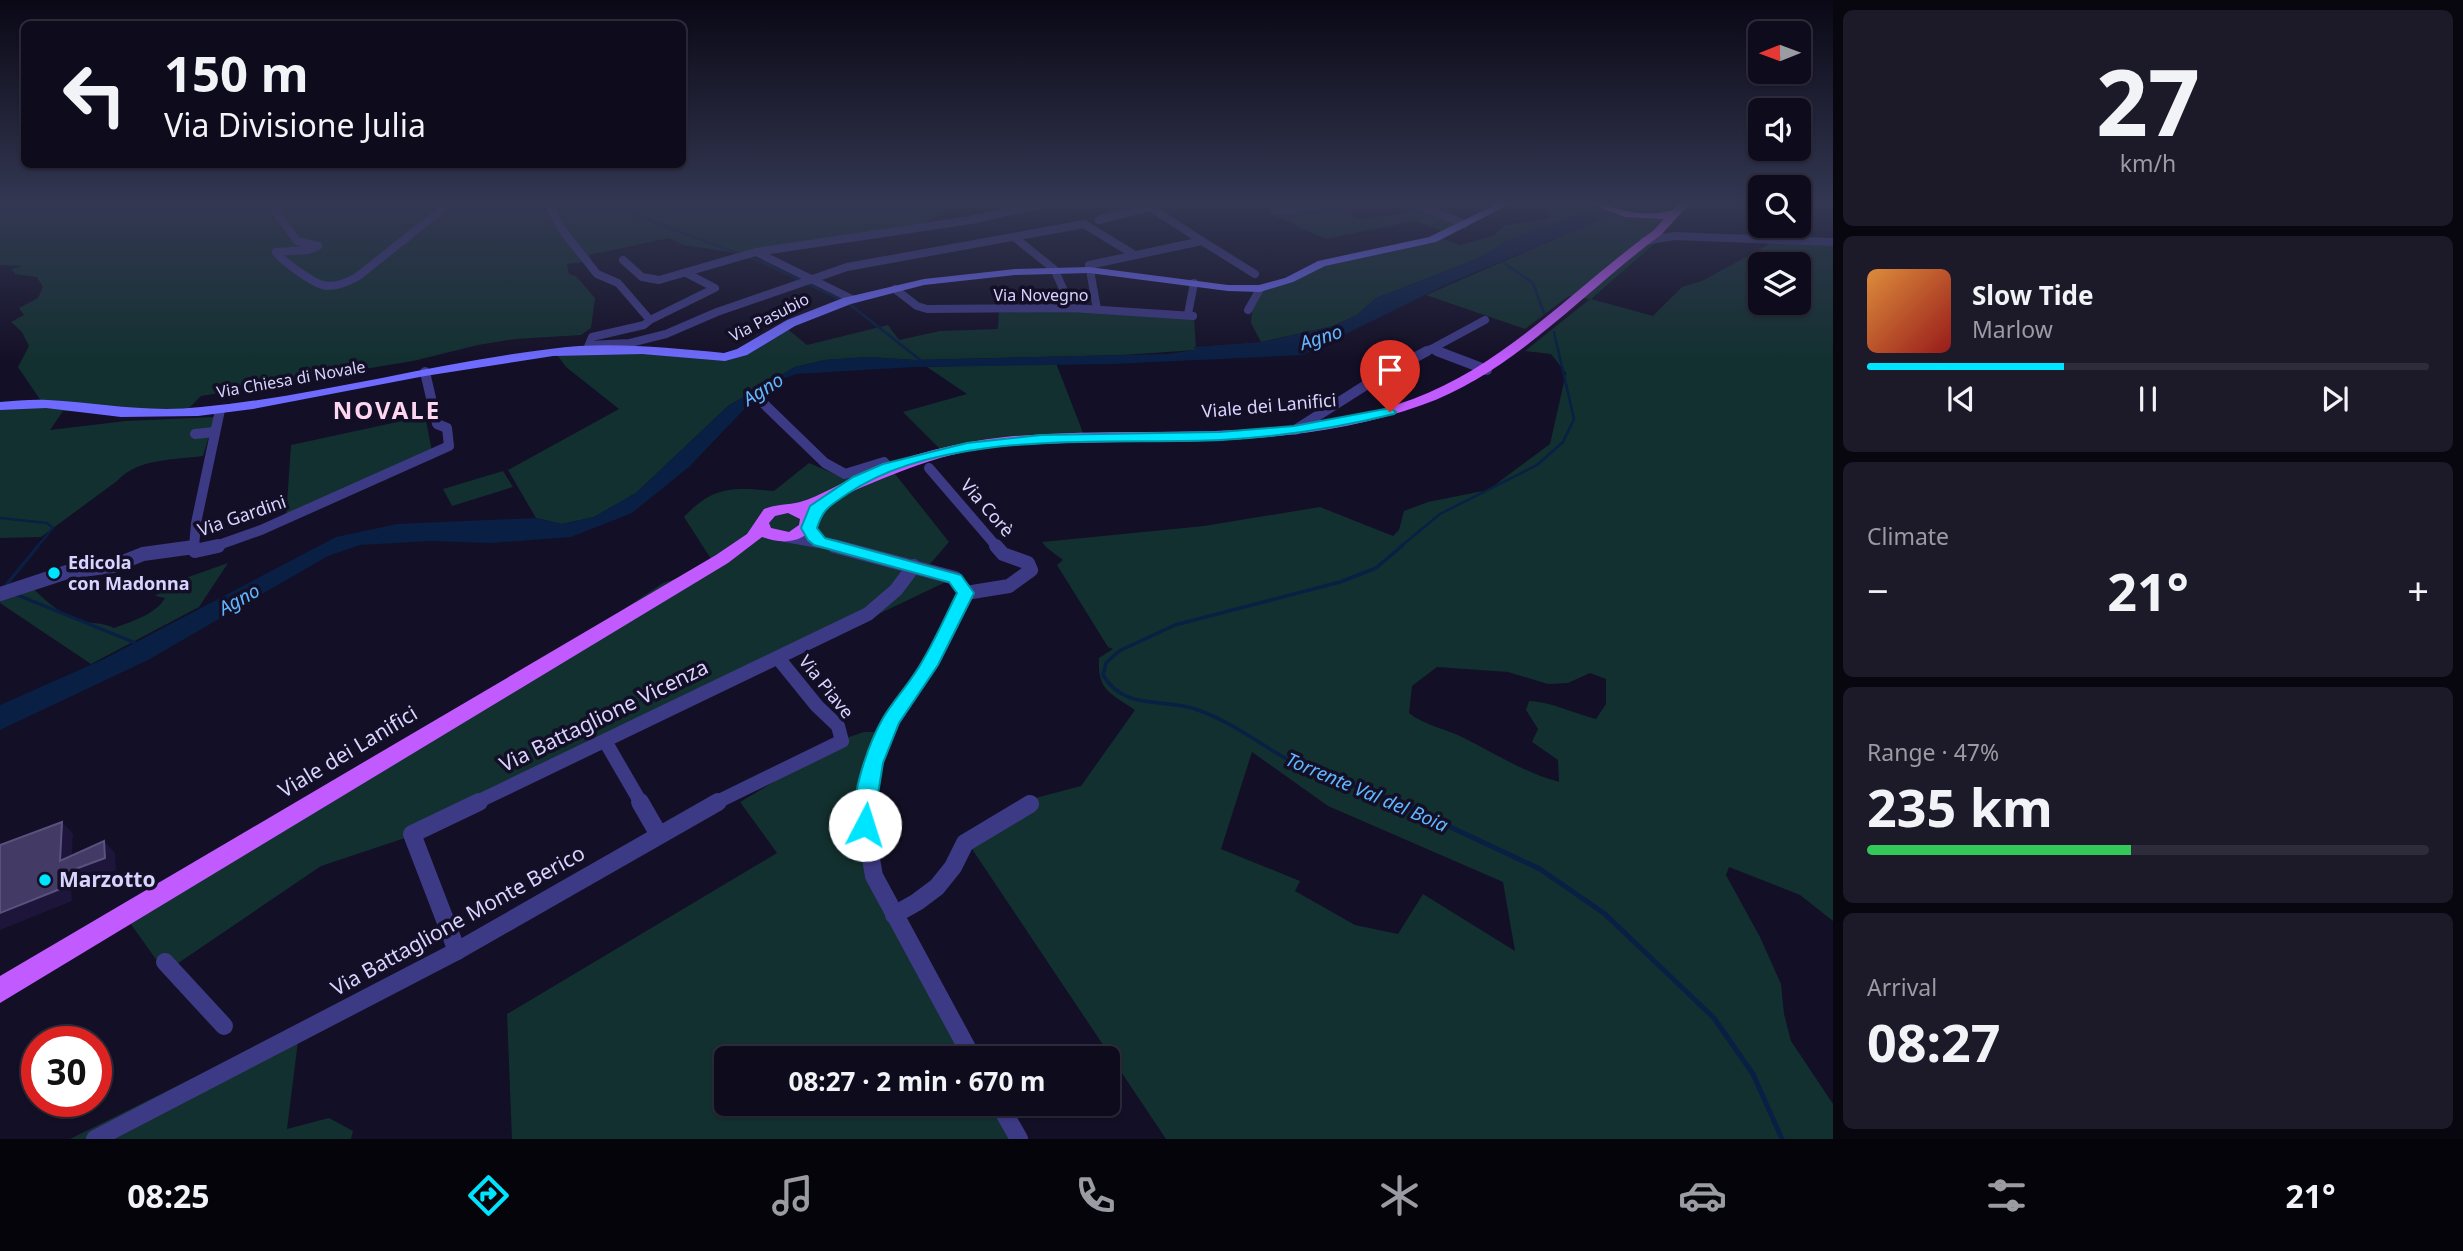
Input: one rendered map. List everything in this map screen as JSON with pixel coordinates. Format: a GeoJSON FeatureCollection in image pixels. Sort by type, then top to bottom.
{"type":"FeatureCollection","features":[{"type":"Feature","properties":{"kind":"main road","name":"Via Pasubio"},"geometry":{"type":"LineString","coordinates":[[588,347],[725,357],[741,352],[791,323],[846,301],[944,280],[1054,269],[1089,270],[1260,289],[1289,280],[1322,263],[1350,257]]}},
{"type":"Feature","properties":{"kind":"main road","name":"Viale dei Lanifici"},"geometry":{"type":"LineString","coordinates":[[774,533],[763,519],[771,512],[804,506],[888,467],[948,450],[1003,442],[1220,436],[1294,430],[1390,412],[1455,387],[1487,370],[1624,257]]}},
{"type":"Feature","properties":{"kind":"main road","name":"Via Chiesa di Novale"},"geometry":{"type":"LineString","coordinates":[[0,406],[46,404],[121,413],[220,410],[518,356],[588,347]]}},
{"type":"Feature","properties":{"kind":"main road","name":"Viale dei Lanifici"},"geometry":{"type":"LineString","coordinates":[[0,990],[722,559],[774,533],[803,531],[815,509],[849,485]]}},
{"type":"Feature","properties":{"kind":"main road"},"geometry":{"type":"LineString","coordinates":[[791,508],[804,512],[809,522]]}},
{"type":"Feature","properties":{"kind":"street"},"geometry":{"type":"LineString","coordinates":[[280,257],[323,285],[357,277],[382,257]]}},
{"type":"Feature","properties":{"kind":"street"},"geometry":{"type":"LineString","coordinates":[[584,257],[597,274],[618,283],[650,320]]}},
{"type":"Feature","properties":{"kind":"street"},"geometry":{"type":"LineString","coordinates":[[623,260],[642,277],[650,280],[686,273],[736,257]]}},
{"type":"Feature","properties":{"kind":"street"},"geometry":{"type":"LineString","coordinates":[[768,257],[846,301]]}},
{"type":"Feature","properties":{"kind":"street"},"geometry":{"type":"LineString","coordinates":[[686,273],[715,288],[644,325],[592,337],[588,347],[656,337],[811,279],[897,257]]}},
{"type":"Feature","properties":{"kind":"street"},"geometry":{"type":"LineString","coordinates":[[1039,257],[1054,269],[1072,308]]}},
{"type":"Feature","properties":{"kind":"street","name":"Via Pasubio"},"geometry":{"type":"LineString","coordinates":[[1089,270],[1089,265],[1093,263],[1119,257]]}},
{"type":"Feature","properties":{"kind":"street"},"geometry":{"type":"LineString","coordinates":[[1228,257],[1255,274]]}},
{"type":"Feature","properties":{"kind":"street"},"geometry":{"type":"LineString","coordinates":[[1089,270],[1097,309]]}},
{"type":"Feature","properties":{"kind":"street","name":"Via Novegno"},"geometry":{"type":"LineString","coordinates":[[895,289],[917,306],[927,309],[1072,308],[1191,315],[1194,283]]}},
{"type":"Feature","properties":{"kind":"street"},"geometry":{"type":"LineString","coordinates":[[1248,310],[1260,289]]}},
{"type":"Feature","properties":{"kind":"street"},"geometry":{"type":"LineString","coordinates":[[1294,430],[1377,378],[1485,320]]}},
{"type":"Feature","properties":{"kind":"street"},"geometry":{"type":"LineString","coordinates":[[1431,349],[1487,370]]}},
{"type":"Feature","properties":{"kind":"street"},"geometry":{"type":"LineString","coordinates":[[425,372],[437,424],[447,428],[449,446]]}},
{"type":"Feature","properties":{"kind":"street"},"geometry":{"type":"LineString","coordinates":[[761,401],[825,463],[845,474],[884,462],[888,467]]}},
{"type":"Feature","properties":{"kind":"street"},"geometry":{"type":"LineString","coordinates":[[194,547],[196,523],[220,410]]}},
{"type":"Feature","properties":{"kind":"street"},"geometry":{"type":"LineString","coordinates":[[195,434],[215,432]]}},
{"type":"Feature","properties":{"kind":"street","name":"Via Gardini"},"geometry":{"type":"LineString","coordinates":[[0,594],[79,569],[113,566],[143,554],[215,547],[374,482],[449,446]]}},
{"type":"Feature","properties":{"kind":"street","name":"Via Corè"},"geometry":{"type":"LineString","coordinates":[[929,467],[1003,554],[1028,563],[1031,570],[1024,580],[1003,588],[966,593]]}},
{"type":"Feature","properties":{"kind":"street"},"geometry":{"type":"LineString","coordinates":[[809,522],[810,532],[820,542]]}},
{"type":"Feature","properties":{"kind":"street"},"geometry":{"type":"LineString","coordinates":[[774,533],[914,566],[955,579],[966,593],[930,665],[891,721],[874,763],[867,795],[867,851],[874,876],[966,1046]]}},
{"type":"Feature","properties":{"kind":"street","name":"Via Battaglione Vicenza"},"geometry":{"type":"LineString","coordinates":[[457,951],[412,834],[867,614],[896,590],[914,566]]}},
{"type":"Feature","properties":{"kind":"street","name":"Via Piave"},"geometry":{"type":"LineString","coordinates":[[778,657],[817,706],[838,726],[842,741]]}},
{"type":"Feature","properties":{"kind":"street"},"geometry":{"type":"LineString","coordinates":[[605,741],[659,835]]}},
{"type":"Feature","properties":{"kind":"street","name":"Via Battaglione Monte Berico"},"geometry":{"type":"LineString","coordinates":[[95,1139],[457,951],[721,800],[842,741]]}},
{"type":"Feature","properties":{"kind":"street"},"geometry":{"type":"LineString","coordinates":[[894,915],[918,902],[945,881],[957,863],[965,843],[1030,804]]}},
{"type":"Feature","properties":{"kind":"street"},"geometry":{"type":"LineString","coordinates":[[165,962],[224,1026]]}},
{"type":"Feature","properties":{"kind":"street"},"geometry":{"type":"LineString","coordinates":[[1006,1116],[1019,1139]]}},
{"type":"Feature","properties":{"kind":"green space"},"geometry":{"type":"Polygon","coordinates":[[[0,257],[590,257],[592,261],[567,264],[569,274],[576,276],[595,298],[591,328],[581,335],[515,339],[413,361],[201,396],[181,416],[63,411],[50,430],[126,421],[215,417],[203,456],[157,461],[135,468],[41,537],[0,538],[0,406],[43,404],[18,367],[29,346],[22,332],[11,322],[24,315],[19,308],[38,298],[43,287],[37,277],[15,274],[12,269],[22,266],[0,265],[0,257]]]}},
{"type":"Feature","properties":{"kind":"green space"},"geometry":{"type":"Polygon","coordinates":[[[1347,257],[1480,257],[1376,298],[1357,315],[1333,326],[1261,342],[1251,323],[1254,288],[1275,285],[1321,263],[1347,257]]]}},
{"type":"Feature","properties":{"kind":"green space"},"geometry":{"type":"Polygon","coordinates":[[[1513,257],[1639,257],[1591,299],[1653,316],[1682,287],[1702,281],[1748,257],[1748,315],[1811,315],[1811,257],[1833,257],[1833,921],[1800,895],[1729,867],[1726,875],[1760,937],[1781,984],[1784,1014],[1791,1041],[1833,1104],[1833,1139],[1166,1139],[1120,1070],[1120,1046],[1104,1046],[964,837],[1024,801],[1081,786],[1135,710],[1113,695],[1103,684],[1099,658],[1113,649],[1108,647],[1057,565],[1063,560],[1042,542],[1204,526],[1320,507],[1393,536],[1399,530],[1404,511],[1428,502],[1488,490],[1550,444],[1566,373],[1551,354],[1525,351],[1590,299],[1569,296],[1525,329],[1426,295],[1513,257]],[[1437,667],[1412,686],[1409,713],[1521,768],[1559,782],[1558,760],[1532,742],[1538,729],[1526,710],[1529,701],[1596,719],[1606,704],[1606,679],[1590,673],[1568,683],[1548,684],[1508,672],[1437,667]],[[1252,752],[1221,849],[1300,881],[1295,891],[1355,925],[1398,934],[1423,894],[1515,951],[1503,882],[1328,806],[1252,752]]]}},
{"type":"Feature","properties":{"kind":"green space"},"geometry":{"type":"Polygon","coordinates":[[[999,308],[1194,317],[1196,350],[1123,355],[915,360],[868,357],[825,360],[795,367],[728,406],[636,493],[594,517],[562,524],[536,518],[508,470],[619,409],[566,367],[555,352],[584,350],[725,357],[784,326],[807,345],[888,325],[899,340],[940,331],[998,329],[999,308]]]}},
{"type":"Feature","properties":{"kind":"green space"},"geometry":{"type":"Polygon","coordinates":[[[1056,363],[1085,438],[942,451],[903,412],[967,394],[927,367],[1056,363]]]}},
{"type":"Feature","properties":{"kind":"green space"},"geometry":{"type":"Polygon","coordinates":[[[425,416],[433,456],[286,518],[291,445],[425,416]]]}},
{"type":"Feature","properties":{"kind":"green space"},"geometry":{"type":"Polygon","coordinates":[[[809,463],[849,480],[888,465],[949,542],[924,571],[952,579],[420,833],[321,866],[165,972],[123,913],[565,648],[663,583],[715,565],[684,517],[705,499],[724,491],[774,491],[809,463]]]}},
{"type":"Feature","properties":{"kind":"green space"},"geometry":{"type":"Polygon","coordinates":[[[503,471],[513,487],[452,506],[443,489],[503,471]]]}},
{"type":"Feature","properties":{"kind":"green space"},"geometry":{"type":"Polygon","coordinates":[[[228,563],[199,607],[91,664],[0,603],[0,594],[28,584],[63,613],[81,621],[114,628],[156,609],[165,598],[155,596],[177,581],[228,563]]]}},
{"type":"Feature","properties":{"kind":"green space"},"geometry":{"type":"Polygon","coordinates":[[[864,732],[884,732],[863,836],[965,1046],[714,1046],[714,1116],[1003,1116],[1015,1139],[512,1139],[507,1014],[777,853],[740,802],[849,737],[864,732]]]}},
{"type":"Feature","properties":{"kind":"green space"},"geometry":{"type":"Polygon","coordinates":[[[300,1025],[287,1129],[329,1118],[353,1131],[351,1139],[70,1139],[300,1025]]]}},
{"type":"Feature","properties":{"kind":"water","name":"Agno"},"geometry":{"type":"Polygon","coordinates":[[[1511,257],[1445,285],[1303,355],[1112,364],[914,367],[796,374],[778,381],[753,400],[689,467],[632,513],[571,537],[491,543],[430,541],[360,545],[328,556],[148,660],[0,730],[0,705],[104,659],[336,537],[397,524],[536,518],[562,524],[594,517],[636,493],[728,406],[795,367],[825,360],[868,357],[915,360],[1168,354],[1195,350],[1194,347],[1262,342],[1333,326],[1357,315],[1376,298],[1479,258],[1511,257]]]}},
{"type":"Feature","properties":{"kind":"building"},"geometry":{"type":"Polygon","coordinates":[[[62,822],[60,861],[104,841],[105,858],[59,875],[60,889],[0,913],[0,845],[62,822]]]}},
{"type":"Feature","properties":{"kind":"waterway"},"geometry":{"type":"LineString","coordinates":[[749,257],[848,303],[924,363]]}},
{"type":"Feature","properties":{"kind":"waterway","name":"Torrente Val del Boia"},"geometry":{"type":"LineString","coordinates":[[1501,261],[1533,283],[1544,313]]}},
{"type":"Feature","properties":{"kind":"waterway","name":"Torrente Val del Boia"},"geometry":{"type":"LineString","coordinates":[[1400,547],[1440,514],[1537,465],[1563,442],[1574,419],[1554,332]]}},
{"type":"Feature","properties":{"kind":"waterway"},"geometry":{"type":"LineString","coordinates":[[0,518],[47,523],[53,528],[37,547]]}},
{"type":"Feature","properties":{"kind":"waterway"},"geometry":{"type":"LineString","coordinates":[[8,587],[7,584],[38,546]]}},
{"type":"Feature","properties":{"kind":"waterway","name":"Torrente Val del Boia"},"geometry":{"type":"LineString","coordinates":[[1401,803],[1313,773],[1212,715],[1185,706],[1133,699],[1112,687],[1103,675],[1106,663],[1119,651],[1175,625],[1340,582],[1376,568],[1402,546]]}},
{"type":"Feature","properties":{"kind":"waterway"},"geometry":{"type":"LineString","coordinates":[[15,594],[138,644]]}},
{"type":"Feature","properties":{"kind":"waterway","name":"Torrente Val del Boia"},"geometry":{"type":"LineString","coordinates":[[1397,802],[1540,869],[1605,914],[1714,1018],[1753,1074],[1782,1139]]}},
{"type":"Feature","properties":{"kind":"place","name":"Edicola con Madonna"},"geometry":{"type":"Point","coordinates":[54,573]}},
{"type":"Feature","properties":{"kind":"place","name":"Marzotto"},"geometry":{"type":"Point","coordinates":[45,880]}},
{"type":"Feature","properties":{"kind":"district","name":"NOVALE"},"geometry":{"type":"Point","coordinates":[387,411]}},
{"type":"Feature","properties":{"kind":"route"},"geometry":{"type":"LineString","coordinates":[[865,825],[867,795],[874,763],[891,721],[930,665],[966,593],[955,579],[820,542],[813,537],[809,528],[809,521],[815,509],[849,485],[888,467],[967,447],[1041,439],[1220,436],[1294,430],[1390,412]]}}]}
